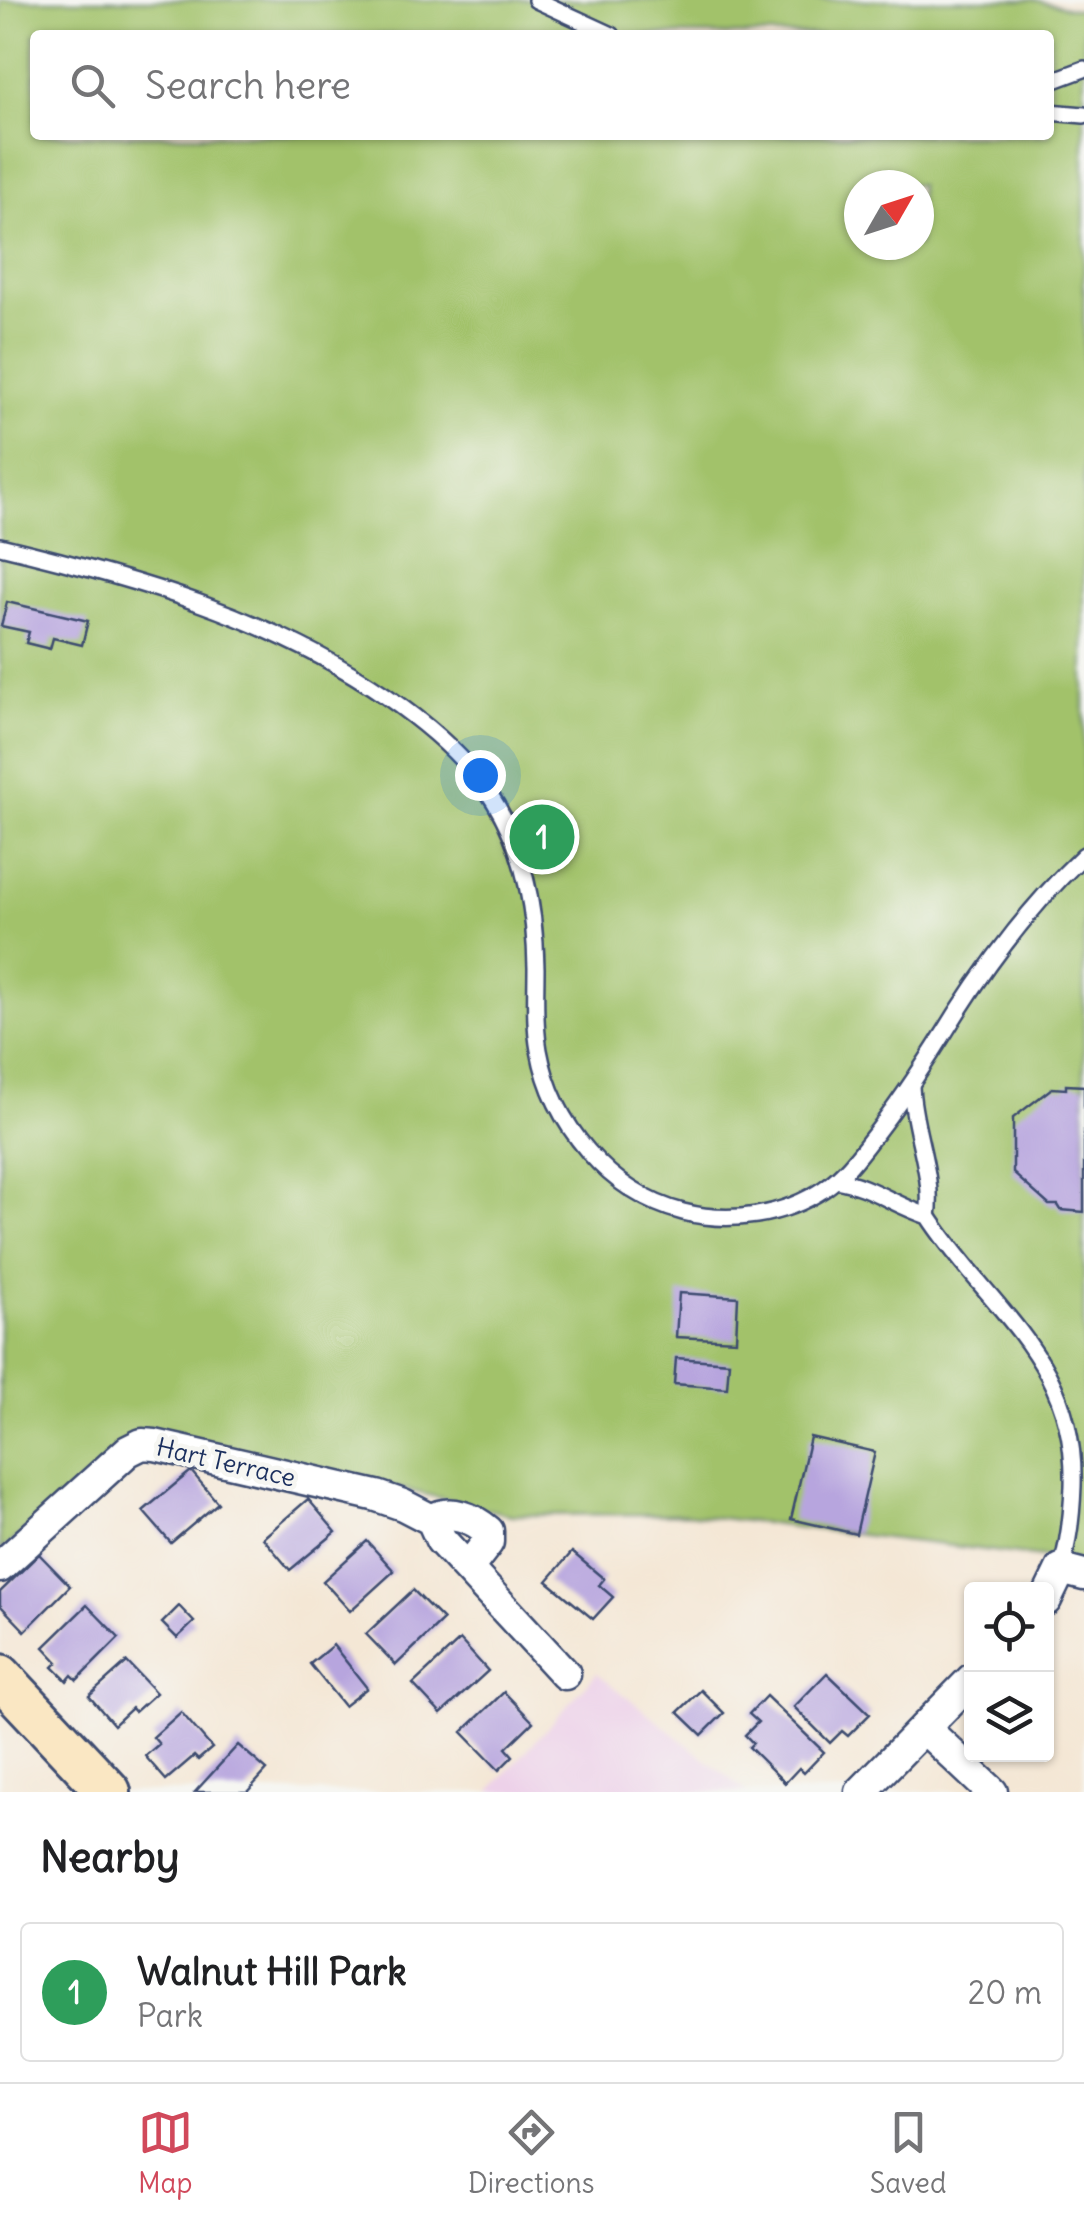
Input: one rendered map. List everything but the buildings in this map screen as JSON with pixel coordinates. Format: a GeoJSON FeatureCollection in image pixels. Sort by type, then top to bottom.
{"type":"FeatureCollection","features":[{"type":"Feature","properties":{"kind":"street","name":"Hart Terrace"},"geometry":{"type":"LineString","coordinates":[[0,1567],[123,1454],[142,1444],[377,1496],[432,1520],[442,1540],[565,1674]]}},
{"type":"Feature","properties":{"kind":"street"},"geometry":{"type":"LineString","coordinates":[[1054,1592],[1073,1572]]}},
{"type":"Feature","properties":{"kind":"street"},"geometry":{"type":"LineString","coordinates":[[0,1676],[110,1792]]}},
{"type":"Feature","properties":{"kind":"street"},"geometry":{"type":"LineString","coordinates":[[861,1792],[964,1687]]}},
{"type":"Feature","properties":{"kind":"street"},"geometry":{"type":"LineString","coordinates":[[924,1728],[992,1792]]}},
{"type":"Feature","properties":{"kind":"lane"},"geometry":{"type":"LineString","coordinates":[[536,0],[601,30]]}},
{"type":"Feature","properties":{"kind":"lane"},"geometry":{"type":"LineString","coordinates":[[1054,80],[1084,69]]}},
{"type":"Feature","properties":{"kind":"lane"},"geometry":{"type":"LineString","coordinates":[[1054,112],[1084,115]]}},
{"type":"Feature","properties":{"kind":"lane"},"geometry":{"type":"LineString","coordinates":[[0,546],[142,584],[274,633],[323,656],[372,687],[459,756],[486,787],[505,818],[522,862],[534,936],[538,1046],[551,1092],[566,1121],[601,1164],[626,1186],[674,1210],[704,1216],[759,1215],[810,1198],[836,1180],[912,1085],[995,956],[1036,905],[1084,856]]}},
{"type":"Feature","properties":{"kind":"lane"},"geometry":{"type":"LineString","coordinates":[[912,1085],[915,1124],[930,1193],[928,1216]]}},
{"type":"Feature","properties":{"kind":"lane"},"geometry":{"type":"LineString","coordinates":[[836,1180],[863,1187],[928,1216],[1031,1346],[1061,1400],[1070,1436],[1074,1476],[1070,1533],[1073,1572]]}},
{"type":"Feature","properties":{"kind":"shaded area"},"geometry":{"type":"Polygon","coordinates":[[[597,1673],[747,1792],[489,1792],[597,1673]]]}},
{"type":"Feature","properties":{"kind":"green space"},"geometry":{"type":"Polygon","coordinates":[[[0,0],[1034,0],[1084,11],[1084,1562],[687,1514],[511,1515],[152,1429],[0,1551],[0,0]]]}},
{"type":"Feature","properties":{"kind":"place","name":"Walnut Hill Park"},"geometry":{"type":"Point","coordinates":[542,837]}}]}
